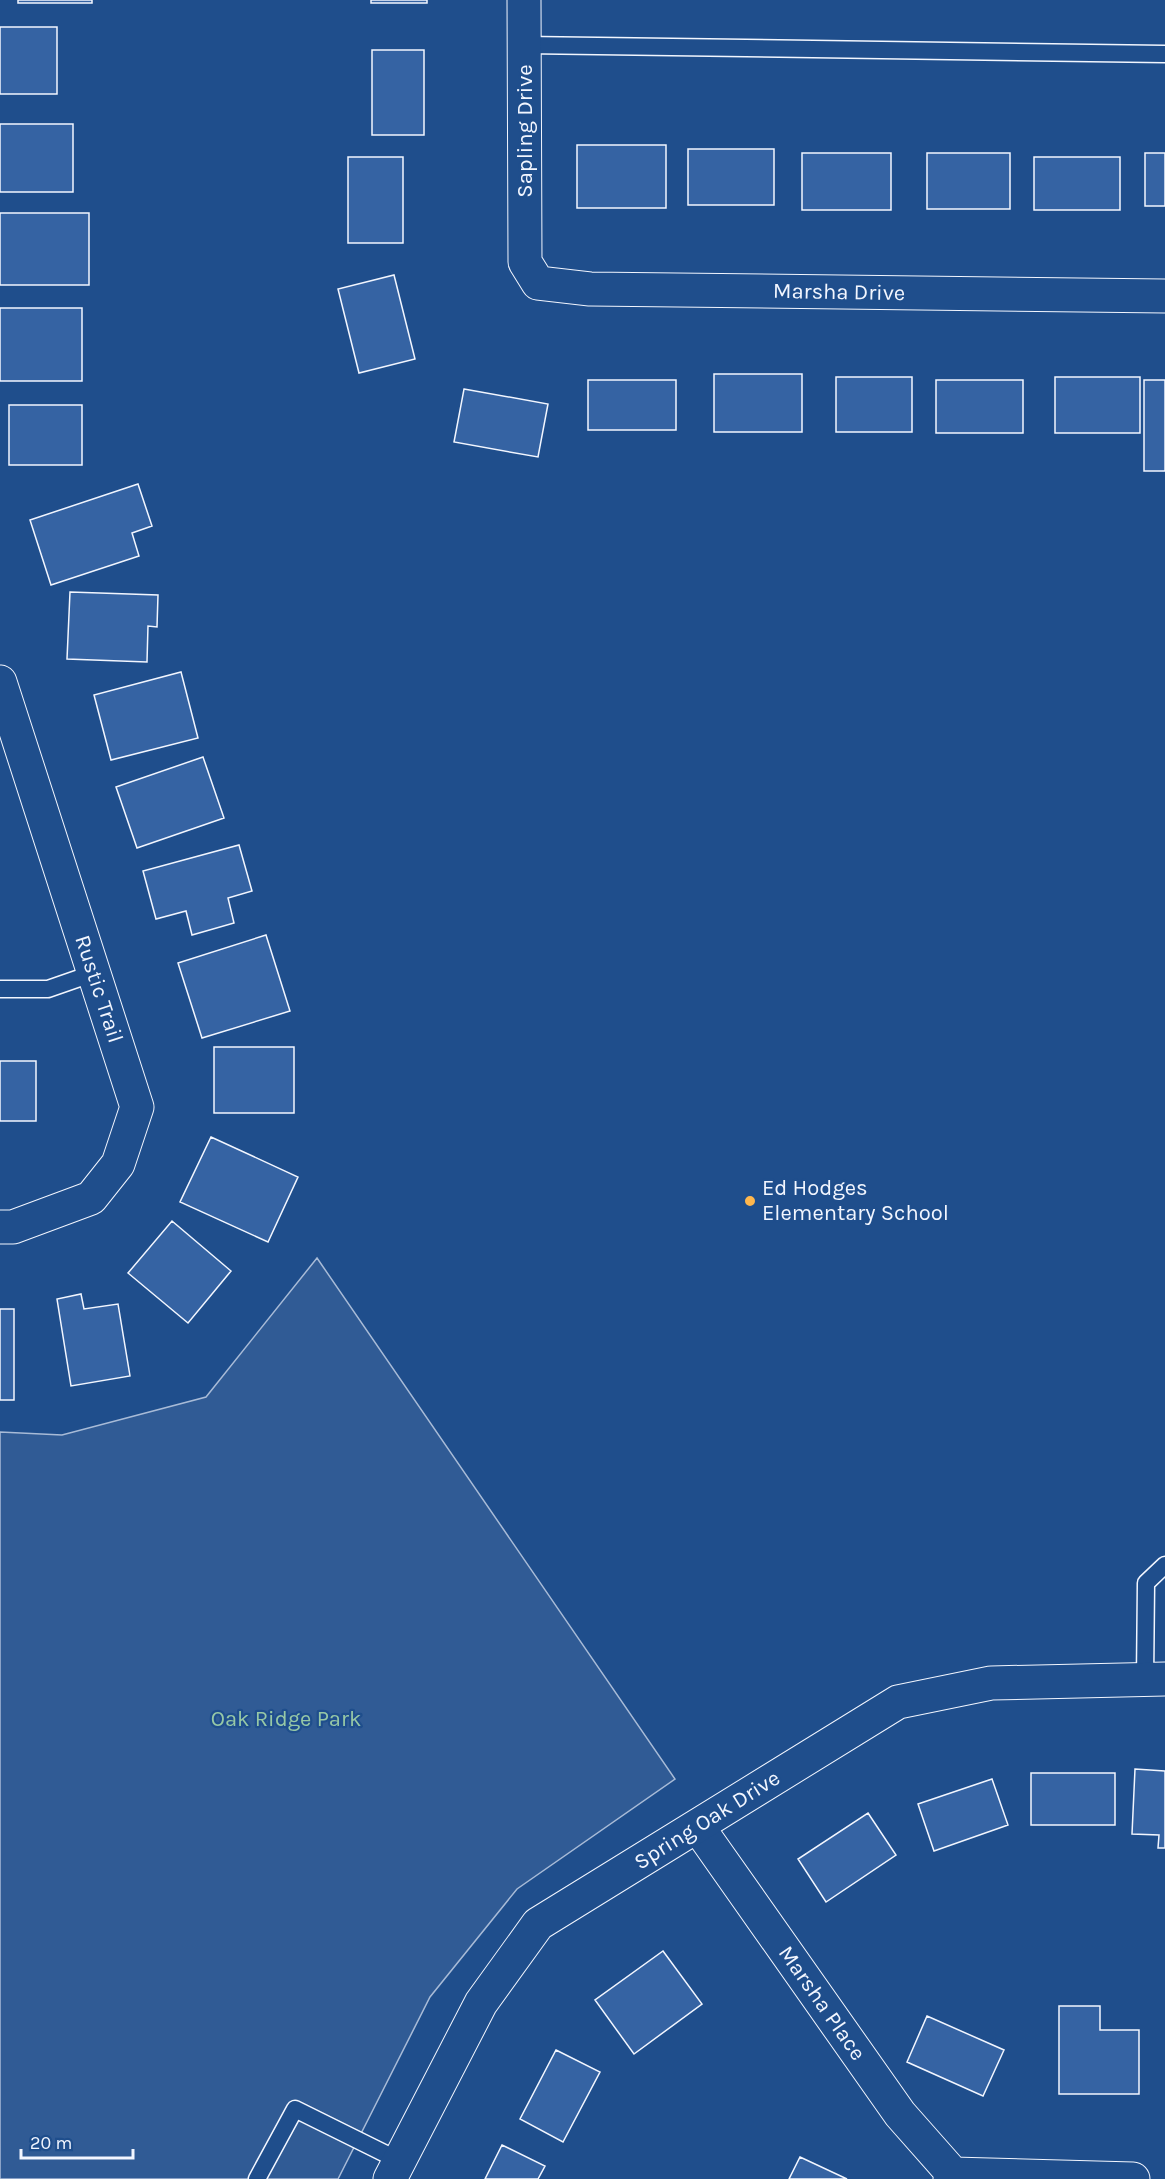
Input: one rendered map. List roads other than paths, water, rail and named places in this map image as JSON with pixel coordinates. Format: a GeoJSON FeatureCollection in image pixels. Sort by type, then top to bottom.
{"type":"FeatureCollection","features":[{"type":"Feature","properties":{"kind":"street","name":"Sapling Drive"},"geometry":{"type":"LineString","coordinates":[[524,0],[525,262]]}},
{"type":"Feature","properties":{"kind":"street","name":"Marsha Drive"},"geometry":{"type":"LineString","coordinates":[[525,262],[538,283],[590,289],[1165,296]]}},
{"type":"Feature","properties":{"kind":"street","name":"Rustic Trail"},"geometry":{"type":"LineString","coordinates":[[0,682],[8,734],[94,973],[137,1107],[118,1164],[91,1198],[13,1227],[0,1227]]}},
{"type":"Feature","properties":{"kind":"street","name":"Spring Oak Drive"},"geometry":{"type":"LineString","coordinates":[[395,2170],[481,2003],[538,1924],[898,1702],[992,1683],[1155,1679]]}},
{"type":"Feature","properties":{"kind":"street","name":"Marsha Place"},"geometry":{"type":"LineString","coordinates":[[698,1827],[900,2114],[951,2177]]}},
{"type":"Feature","properties":{"kind":"street"},"geometry":{"type":"LineString","coordinates":[[951,2177],[1133,2179]]}},
{"type":"Feature","properties":{"kind":"lane"},"geometry":{"type":"LineString","coordinates":[[524,45],[1165,54]]}},
{"type":"Feature","properties":{"kind":"lane"},"geometry":{"type":"LineString","coordinates":[[0,989],[48,989],[94,973]]}},
{"type":"Feature","properties":{"kind":"lane"},"geometry":{"type":"LineString","coordinates":[[1155,1679],[1146,1583],[1165,1565]]}},
{"type":"Feature","properties":{"kind":"lane"},"geometry":{"type":"LineString","coordinates":[[257,2179],[295,2109],[395,2170]]}},
{"type":"Feature","properties":{"kind":"place","name":"Ed Hodges Elementary School"},"geometry":{"type":"Point","coordinates":[750,1201]}},
{"type":"Feature","properties":{"kind":"park label","name":"Oak Ridge Park"},"geometry":{"type":"Point","coordinates":[286,1719]}}]}
